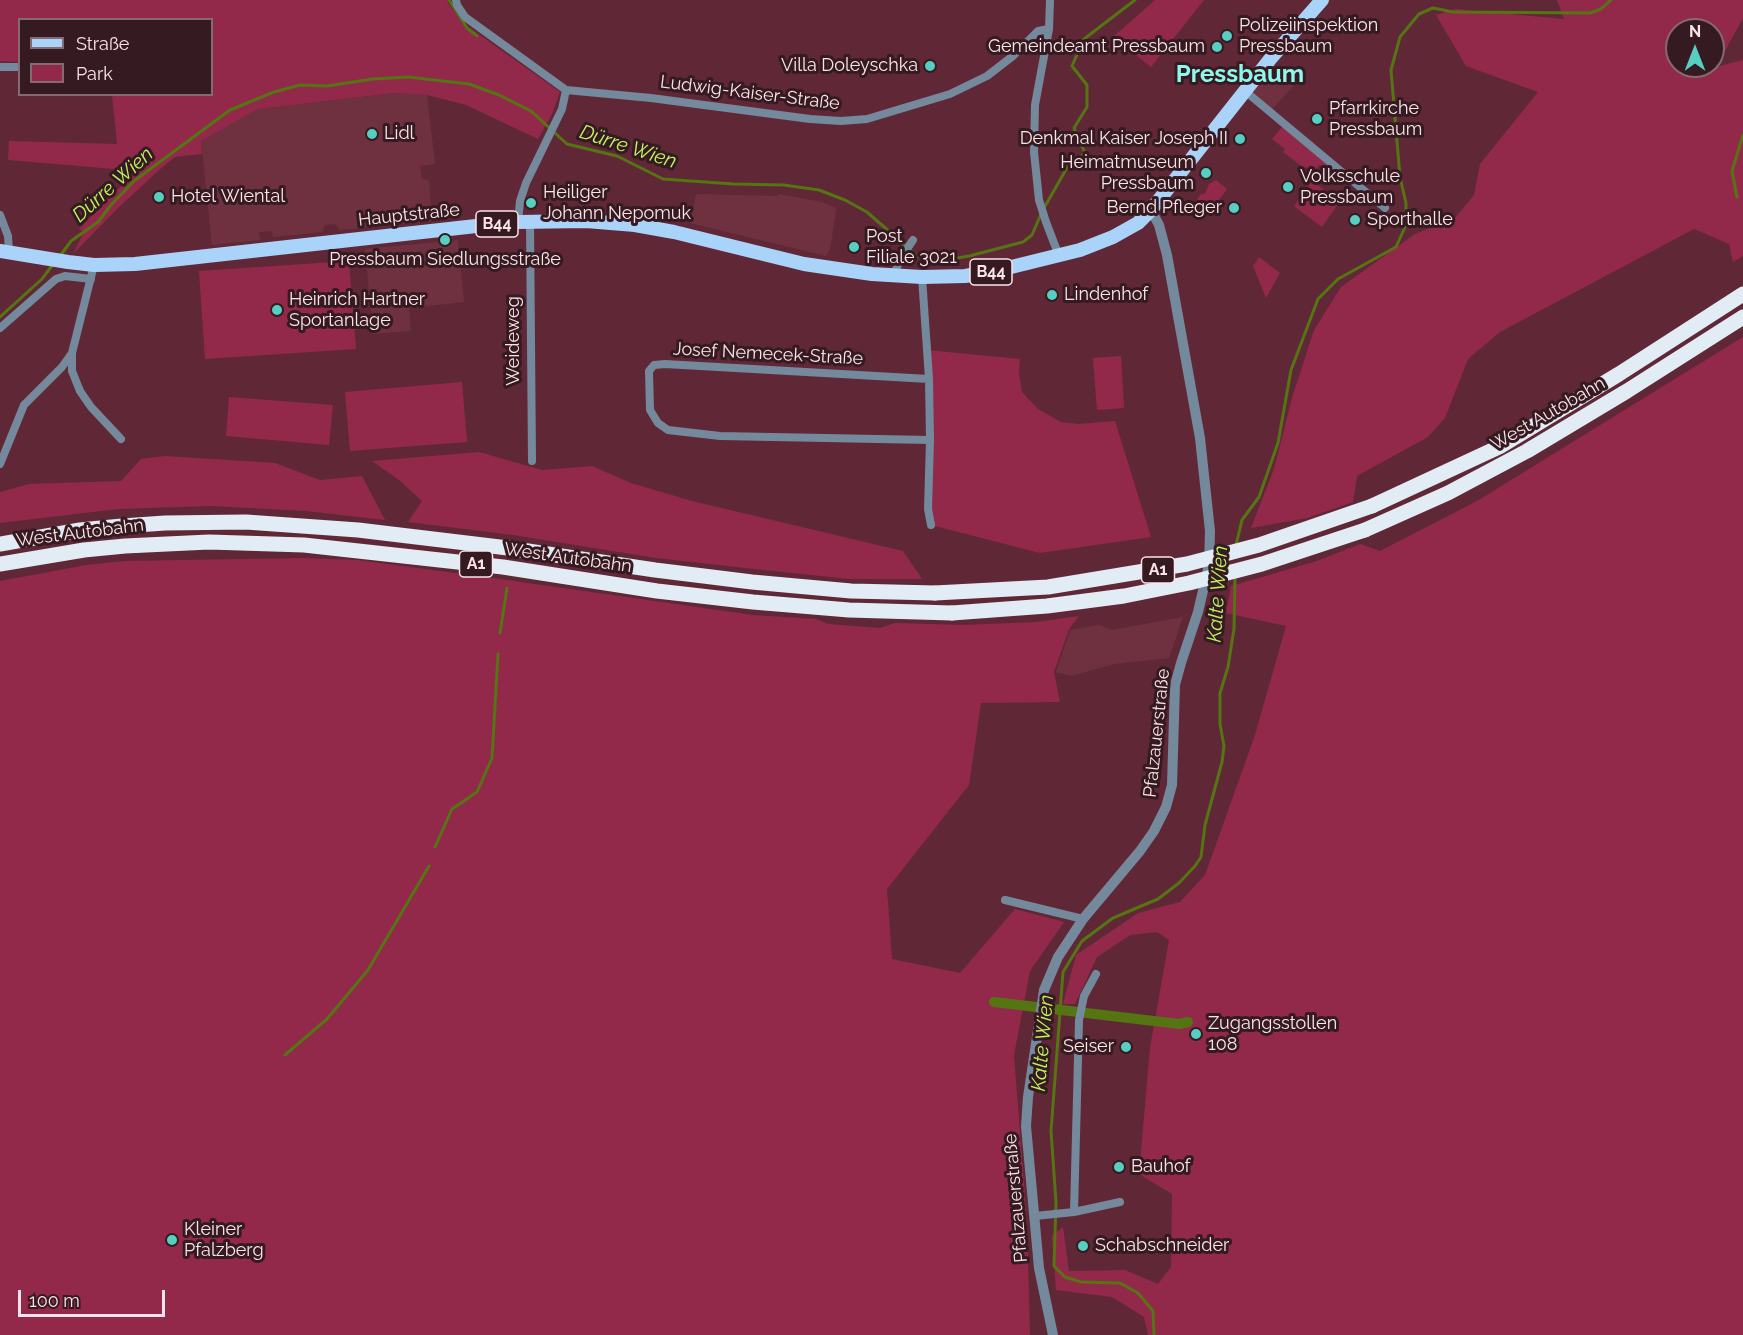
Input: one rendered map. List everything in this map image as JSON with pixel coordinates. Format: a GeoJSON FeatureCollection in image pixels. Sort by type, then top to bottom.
{"type":"FeatureCollection","features":[{"type":"Feature","properties":{"kind":"highway","name":"West Autobahn"},"geometry":{"type":"LineString","coordinates":[[0,544],[60,533],[165,523],[246,522],[305,525],[508,548],[654,570],[850,591],[935,593],[1048,587],[1188,564],[1259,545],[1372,506],[1499,447],[1619,374],[1743,294]]}},
{"type":"Feature","properties":{"kind":"highway","name":"West Autobahn"},"geometry":{"type":"LineString","coordinates":[[0,564],[84,550],[125,546],[209,542],[292,544],[503,567],[657,591],[753,603],[849,610],[952,613],[1047,606],[1124,596],[1262,564],[1365,530],[1448,493],[1527,451],[1743,317]]}},
{"type":"Feature","properties":{"kind":"highway"},"geometry":{"type":"LineString","coordinates":[[0,534],[20,530],[60,533]]}},
{"type":"Feature","properties":{"kind":"main road","name":"Hauptstraße"},"geometry":{"type":"LineString","coordinates":[[5,252],[94,265],[135,264],[319,242],[524,222],[586,221],[635,225],[674,232],[804,264],[893,276],[965,276],[995,271],[1080,250],[1113,237],[1138,223],[1152,210],[1271,58],[1322,0]]}},
{"type":"Feature","properties":{"kind":"street"},"geometry":{"type":"LineString","coordinates":[[456,0],[465,17],[566,90],[562,109],[546,139],[520,201],[524,222]]}},
{"type":"Feature","properties":{"kind":"street"},"geometry":{"type":"LineString","coordinates":[[1050,0],[1049,29],[1038,84],[1034,121],[1034,152],[1039,200],[1059,256]]}},
{"type":"Feature","properties":{"kind":"street","name":"Ludwig-Kaiser-Straße"},"geometry":{"type":"LineString","coordinates":[[566,90],[651,98],[810,119],[841,121],[867,119],[950,94],[979,81],[1013,56],[1038,31],[1049,29]]}},
{"type":"Feature","properties":{"kind":"street"},"geometry":{"type":"LineString","coordinates":[[0,67],[18,67]]}},
{"type":"Feature","properties":{"kind":"street"},"geometry":{"type":"LineString","coordinates":[[1245,91],[1385,208]]}},
{"type":"Feature","properties":{"kind":"street","name":"Pfalzauerstraße"},"geometry":{"type":"LineString","coordinates":[[1053,1335],[1039,1268],[1026,1126],[1036,1031],[1044,990],[1058,957],[1083,919],[1140,851],[1154,831],[1166,807],[1172,785],[1175,685],[1180,663],[1198,612],[1209,565],[1210,531],[1200,438],[1167,255],[1159,225],[1152,210]]}},
{"type":"Feature","properties":{"kind":"street"},"geometry":{"type":"LineString","coordinates":[[0,215],[8,236],[5,252]]}},
{"type":"Feature","properties":{"kind":"street","name":"Weideweg"},"geometry":{"type":"LineString","coordinates":[[524,222],[532,461]]}},
{"type":"Feature","properties":{"kind":"street"},"geometry":{"type":"LineString","coordinates":[[893,276],[901,258],[914,240]]}},
{"type":"Feature","properties":{"kind":"street"},"geometry":{"type":"LineString","coordinates":[[94,265],[72,353],[72,371],[80,391],[121,439]]}},
{"type":"Feature","properties":{"kind":"street"},"geometry":{"type":"LineString","coordinates":[[0,328],[56,279],[65,276],[92,279]]}},
{"type":"Feature","properties":{"kind":"street"},"geometry":{"type":"LineString","coordinates":[[922,277],[929,379],[928,509],[931,525]]}},
{"type":"Feature","properties":{"kind":"street"},"geometry":{"type":"LineString","coordinates":[[0,464],[24,405],[62,367],[72,353]]}},
{"type":"Feature","properties":{"kind":"street","name":"Josef Nemecek-Straße"},"geometry":{"type":"LineString","coordinates":[[929,379],[654,365],[650,371],[650,410],[658,423],[668,430],[731,436],[930,440]]}},
{"type":"Feature","properties":{"kind":"street"},"geometry":{"type":"LineString","coordinates":[[1005,900],[1083,919]]}},
{"type":"Feature","properties":{"kind":"street"},"geometry":{"type":"LineString","coordinates":[[1071,1212],[1079,1020],[1084,996],[1096,974]]}},
{"type":"Feature","properties":{"kind":"street"},"geometry":{"type":"LineString","coordinates":[[1035,1216],[1071,1212],[1120,1202]]}},
{"type":"Feature","properties":{"kind":"shaded area"},"geometry":{"type":"Polygon","coordinates":[[[1271,65],[1295,84],[1272,110],[1250,92],[1271,65]]]}},
{"type":"Feature","properties":{"kind":"shaded area"},"geometry":{"type":"Polygon","coordinates":[[[395,93],[427,95],[435,164],[420,166],[422,179],[429,180],[432,221],[340,230],[335,224],[325,225],[322,232],[273,237],[272,231],[259,232],[260,240],[212,245],[201,141],[258,109],[395,93]]]}},
{"type":"Feature","properties":{"kind":"shaded area"},"geometry":{"type":"Polygon","coordinates":[[[696,194],[777,196],[779,194],[822,202],[836,208],[830,249],[826,256],[690,223],[696,194]]]}},
{"type":"Feature","properties":{"kind":"shaded area"},"geometry":{"type":"Polygon","coordinates":[[[458,240],[464,302],[409,308],[411,331],[373,334],[365,249],[458,240]]]}},
{"type":"Feature","properties":{"kind":"shaded area"},"geometry":{"type":"Polygon","coordinates":[[[1183,617],[1169,658],[1114,664],[1071,676],[1056,672],[1070,630],[1099,625],[1112,630],[1183,617]]]}},
{"type":"Feature","properties":{"kind":"green space"},"geometry":{"type":"Polygon","coordinates":[[[0,0],[447,0],[463,23],[560,92],[552,114],[538,139],[466,105],[427,95],[394,93],[258,109],[201,141],[202,154],[175,157],[117,209],[73,254],[84,232],[79,229],[126,181],[126,170],[8,160],[9,141],[117,144],[112,96],[213,96],[213,18],[18,18],[18,62],[0,61],[0,0]]]}},
{"type":"Feature","properties":{"kind":"green space"},"geometry":{"type":"Polygon","coordinates":[[[1155,0],[1204,0],[1151,67],[1113,37],[1155,0]]]}},
{"type":"Feature","properties":{"kind":"green space"},"geometry":{"type":"Polygon","coordinates":[[[1557,0],[1743,0],[1743,18],[1725,51],[1725,18],[1665,18],[1665,78],[1725,78],[1725,65],[1743,60],[1743,256],[1733,262],[1729,244],[1694,229],[1500,332],[1468,359],[1445,418],[1428,437],[1357,476],[1353,502],[1307,518],[1251,528],[1274,469],[1292,398],[1314,330],[1341,287],[1415,234],[1454,219],[1474,195],[1480,164],[1538,92],[1466,66],[1436,15],[1456,9],[1564,19],[1557,0]]]}},
{"type":"Feature","properties":{"kind":"green space"},"geometry":{"type":"Polygon","coordinates":[[[1283,126],[1328,164],[1324,168],[1319,165],[1314,172],[1304,168],[1283,152],[1285,149],[1272,139],[1283,126]]]}},
{"type":"Feature","properties":{"kind":"green space"},"geometry":{"type":"Polygon","coordinates":[[[1216,180],[1227,189],[1211,211],[1203,213],[1193,205],[1201,194],[1205,194],[1209,184],[1216,180]]]}},
{"type":"Feature","properties":{"kind":"green space"},"geometry":{"type":"Polygon","coordinates":[[[1312,181],[1340,201],[1322,227],[1294,206],[1312,181]]]}},
{"type":"Feature","properties":{"kind":"green space"},"geometry":{"type":"Polygon","coordinates":[[[1259,257],[1280,273],[1266,298],[1253,266],[1259,257]]]}},
{"type":"Feature","properties":{"kind":"green space","name":"Heinrich Hartner Sportanlage"},"geometry":{"type":"Polygon","coordinates":[[[349,261],[356,349],[205,359],[199,271],[349,261]]]}},
{"type":"Feature","properties":{"kind":"green space"},"geometry":{"type":"Polygon","coordinates":[[[1743,337],[1743,1335],[1148,1335],[1144,1317],[1112,1297],[1056,1290],[1052,1236],[1063,1227],[1069,1271],[1125,1270],[1158,1284],[1171,1267],[1172,1194],[1139,1174],[1150,1048],[1169,940],[1157,932],[1130,935],[1097,957],[1075,1004],[1063,1004],[1076,955],[1138,913],[1180,902],[1205,875],[1255,735],[1286,626],[1226,613],[1231,586],[1317,561],[1360,544],[1380,551],[1477,501],[1743,337]]]}},
{"type":"Feature","properties":{"kind":"green space"},"geometry":{"type":"Polygon","coordinates":[[[927,350],[1020,359],[1019,374],[1022,392],[1038,409],[1061,422],[1078,424],[1115,421],[1151,537],[1040,553],[931,525],[927,350]]]}},
{"type":"Feature","properties":{"kind":"green space"},"geometry":{"type":"Polygon","coordinates":[[[1121,356],[1124,408],[1097,410],[1093,358],[1121,356]]]}},
{"type":"Feature","properties":{"kind":"green space"},"geometry":{"type":"Polygon","coordinates":[[[462,382],[467,442],[350,451],[345,392],[462,382]]]}},
{"type":"Feature","properties":{"kind":"green space"},"geometry":{"type":"Polygon","coordinates":[[[229,397],[333,405],[329,445],[226,436],[229,397]]]}},
{"type":"Feature","properties":{"kind":"green space"},"geometry":{"type":"Polygon","coordinates":[[[479,452],[542,470],[592,466],[631,483],[692,501],[903,551],[922,579],[850,579],[754,569],[656,558],[513,535],[408,522],[422,501],[399,480],[372,461],[479,452]]]}},
{"type":"Feature","properties":{"kind":"green space"},"geometry":{"type":"Polygon","coordinates":[[[165,456],[275,463],[320,480],[362,476],[385,520],[306,511],[212,506],[118,509],[0,523],[0,492],[29,484],[121,481],[141,459],[165,456]]]}},
{"type":"Feature","properties":{"kind":"green space"},"geometry":{"type":"Polygon","coordinates":[[[303,558],[357,560],[753,615],[816,619],[828,624],[880,628],[895,623],[962,625],[1036,622],[1079,616],[1069,629],[1054,672],[1060,702],[981,703],[969,785],[887,889],[892,959],[960,973],[1015,909],[1064,922],[1030,971],[1014,1055],[1027,1224],[1030,1335],[0,1335],[0,581],[86,565],[125,561],[303,558]]]}},
{"type":"Feature","properties":{"kind":"waterway"},"geometry":{"type":"LineString","coordinates":[[449,0],[467,28],[477,36]]}},
{"type":"Feature","properties":{"kind":"waterway","name":"Dürre Wien"},"geometry":{"type":"LineString","coordinates":[[1044,208],[1068,166],[1085,153],[1074,128],[1087,107],[1087,85],[1072,66],[1084,39],[1135,0]]}},
{"type":"Feature","properties":{"kind":"waterway","name":"Kalte Wien"},"geometry":{"type":"LineString","coordinates":[[1236,545],[1242,520],[1259,497],[1278,443],[1291,370],[1318,299],[1338,279],[1396,247],[1406,225],[1406,203],[1400,177],[1391,70],[1400,37],[1419,14],[1433,8],[1453,12],[1590,13],[1601,9],[1611,0]]}},
{"type":"Feature","properties":{"kind":"waterway","name":"Dürre Wien"},"geometry":{"type":"LineString","coordinates":[[60,256],[71,241],[98,222],[134,181],[230,110],[274,92],[300,85],[327,86],[373,79],[408,77],[469,84],[499,95],[531,111],[567,144],[617,156],[663,179],[784,185],[819,190],[867,212],[917,256],[929,260],[969,256],[1023,242],[1032,235],[1041,214]]}},
{"type":"Feature","properties":{"kind":"waterway"},"geometry":{"type":"LineString","coordinates":[[1737,197],[1732,171],[1743,135]]}},
{"type":"Feature","properties":{"kind":"waterway","name":"Dürre Wien"},"geometry":{"type":"LineString","coordinates":[[0,317],[42,279],[54,263]]}},
{"type":"Feature","properties":{"kind":"waterway","name":"Kalte Wien"},"geometry":{"type":"LineString","coordinates":[[1154,1335],[1153,1311],[1138,1293],[1120,1283],[1081,1282],[1065,1277],[1054,1266],[1056,1202],[1051,1131],[1063,972],[1082,941],[1113,918],[1158,899],[1179,883],[1201,857],[1205,825],[1224,746],[1220,724],[1220,693],[1228,667],[1234,629],[1235,576]]}},
{"type":"Feature","properties":{"kind":"waterway"},"geometry":{"type":"LineString","coordinates":[[500,633],[507,588]]}},
{"type":"Feature","properties":{"kind":"waterway"},"geometry":{"type":"LineString","coordinates":[[435,847],[452,809],[477,792],[492,758],[498,654]]}},
{"type":"Feature","properties":{"kind":"waterway"},"geometry":{"type":"LineString","coordinates":[[285,1055],[327,1019],[368,970],[429,866]]}},
{"type":"Feature","properties":{"kind":"waterway"},"geometry":{"type":"LineString","coordinates":[[994,1002],[1179,1024],[1188,1022]]}},
{"type":"Feature","properties":{"kind":"place","name":"Polizeiinspektion Pressbaum"},"geometry":{"type":"Point","coordinates":[1227,36]}},
{"type":"Feature","properties":{"kind":"place","name":"Gemeindeamt Pressbaum"},"geometry":{"type":"Point","coordinates":[1217,47]}},
{"type":"Feature","properties":{"kind":"place","name":"Villa Doleyschka"},"geometry":{"type":"Point","coordinates":[930,66]}},
{"type":"Feature","properties":{"kind":"place","name":"Pfarrkirche Pressbaum"},"geometry":{"type":"Point","coordinates":[1317,119]}},
{"type":"Feature","properties":{"kind":"place","name":"Lidl"},"geometry":{"type":"Point","coordinates":[372,134]}},
{"type":"Feature","properties":{"kind":"place","name":"Denkmal Kaiser Joseph II"},"geometry":{"type":"Point","coordinates":[1240,139]}},
{"type":"Feature","properties":{"kind":"place","name":"Heimatmuseum Pressbaum"},"geometry":{"type":"Point","coordinates":[1206,173]}},
{"type":"Feature","properties":{"kind":"place","name":"Volksschule Pressbaum"},"geometry":{"type":"Point","coordinates":[1288,187]}},
{"type":"Feature","properties":{"kind":"place","name":"Hotel Wiental"},"geometry":{"type":"Point","coordinates":[159,197]}},
{"type":"Feature","properties":{"kind":"place","name":"Heiliger Johann Nepomuk"},"geometry":{"type":"Point","coordinates":[531,203]}},
{"type":"Feature","properties":{"kind":"place","name":"Bernd Pfleger"},"geometry":{"type":"Point","coordinates":[1234,208]}},
{"type":"Feature","properties":{"kind":"place","name":"Sporthalle"},"geometry":{"type":"Point","coordinates":[1355,220]}},
{"type":"Feature","properties":{"kind":"place","name":"Pressbaum Siedlungsstraße"},"geometry":{"type":"Point","coordinates":[445,240]}},
{"type":"Feature","properties":{"kind":"place","name":"Post Filiale 3021"},"geometry":{"type":"Point","coordinates":[854,247]}},
{"type":"Feature","properties":{"kind":"place","name":"Lindenhof"},"geometry":{"type":"Point","coordinates":[1052,295]}},
{"type":"Feature","properties":{"kind":"place","name":"Heinrich Hartner Sportanlage"},"geometry":{"type":"Point","coordinates":[277,310]}},
{"type":"Feature","properties":{"kind":"place","name":"Zugangsstollen 108"},"geometry":{"type":"Point","coordinates":[1196,1034]}},
{"type":"Feature","properties":{"kind":"place","name":"Seiser"},"geometry":{"type":"Point","coordinates":[1126,1047]}},
{"type":"Feature","properties":{"kind":"place","name":"Bauhof"},"geometry":{"type":"Point","coordinates":[1119,1167]}},
{"type":"Feature","properties":{"kind":"place","name":"Kleiner Pfalzberg"},"geometry":{"type":"Point","coordinates":[172,1240]}},
{"type":"Feature","properties":{"kind":"place","name":"Schabschneider"},"geometry":{"type":"Point","coordinates":[1083,1246]}},
{"type":"Feature","properties":{"kind":"district","name":"Pressbaum"},"geometry":{"type":"Point","coordinates":[1240,75]}}]}
